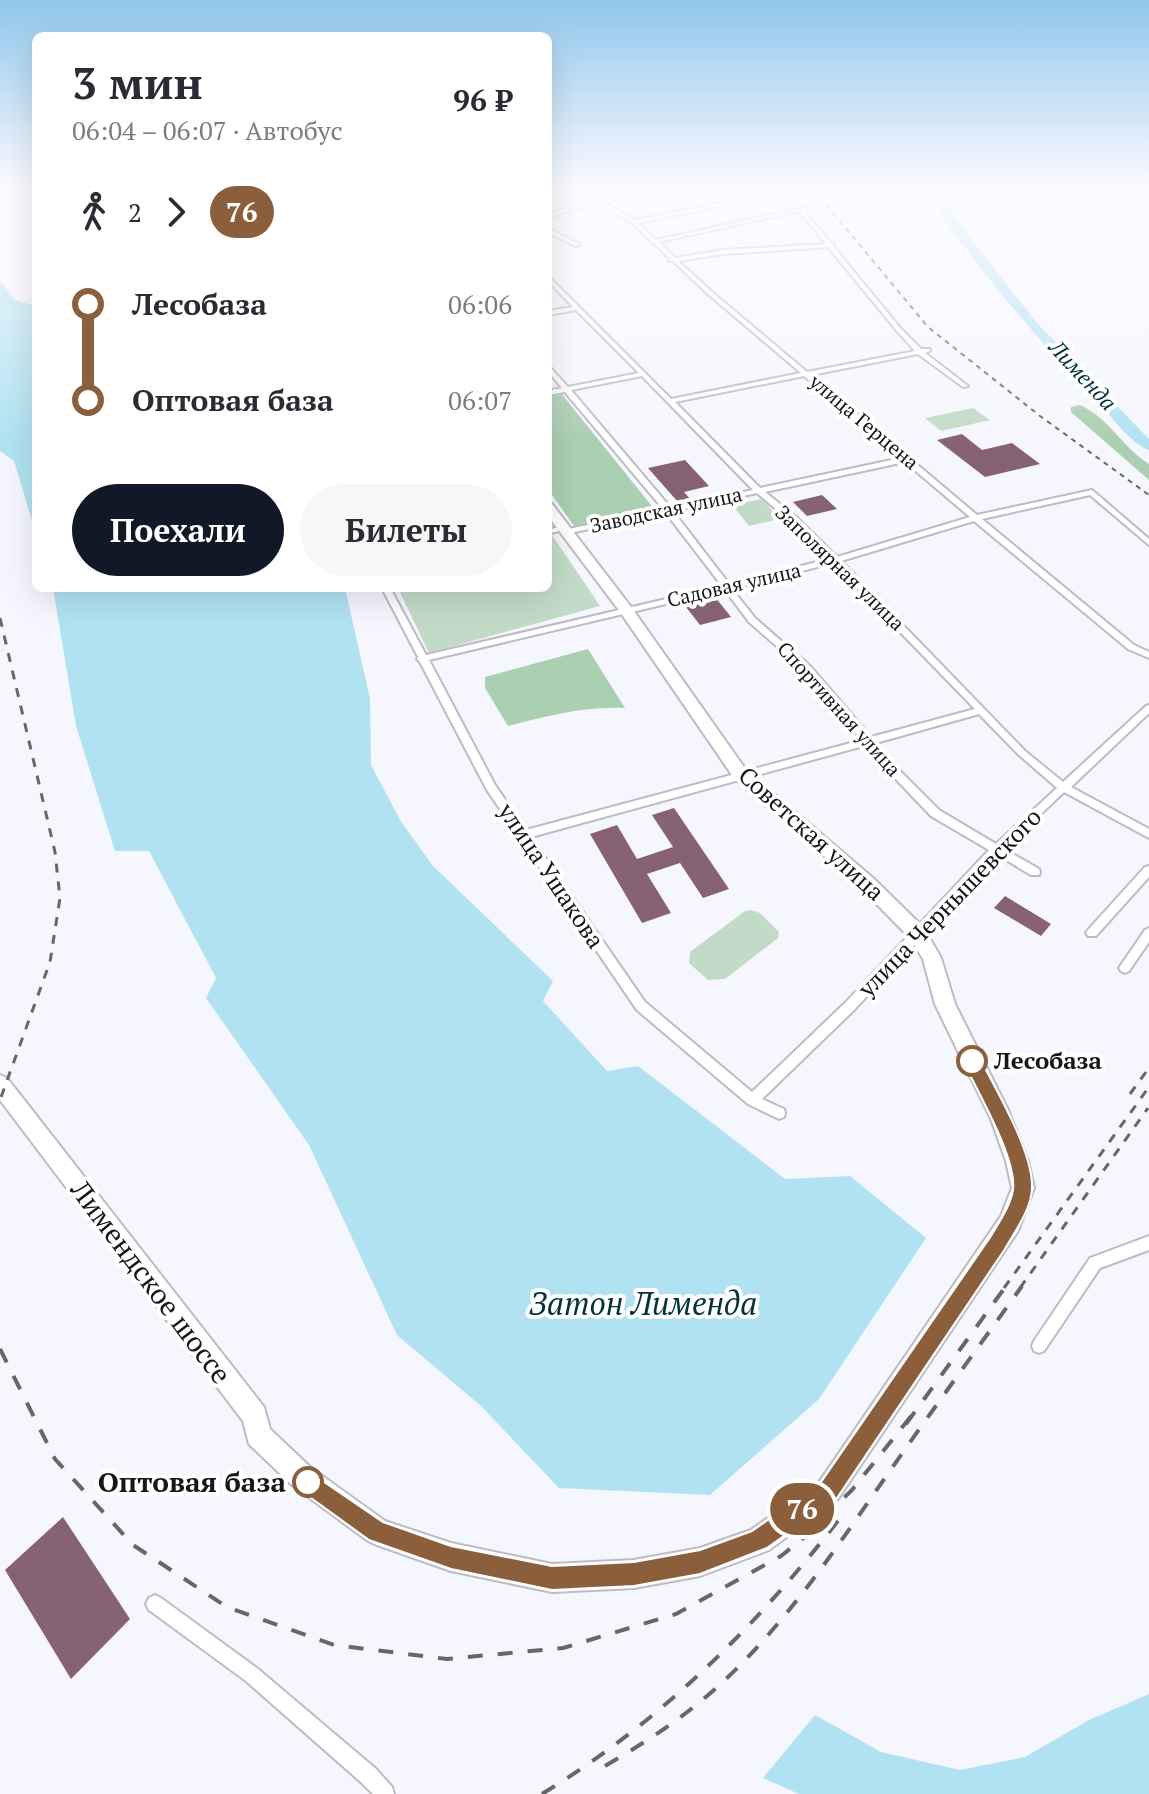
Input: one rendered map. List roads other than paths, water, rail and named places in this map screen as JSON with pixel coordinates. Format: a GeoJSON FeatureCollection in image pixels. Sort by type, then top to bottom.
{"type":"FeatureCollection","features":[{"type":"Feature","properties":{"kind":"main road","name":"Советская улица"},"geometry":{"type":"LineString","coordinates":[[558,531],[626,610],[740,774],[867,883],[917,933],[932,958],[945,1004],[1010,1138],[1023,1188]]}},
{"type":"Feature","properties":{"kind":"main road","name":"Лимендское шоссе"},"geometry":{"type":"LineString","coordinates":[[0,1084],[255,1416],[258,1435],[301,1476],[377,1532],[451,1557],[552,1578],[634,1574],[687,1565],[759,1540],[829,1490],[998,1243],[1017,1209],[1023,1188]]}},
{"type":"Feature","properties":{"kind":"street","name":"улица Герцена"},"geometry":{"type":"LineString","coordinates":[[687,274],[1131,647],[1149,655]]}},
{"type":"Feature","properties":{"kind":"street"},"geometry":{"type":"LineString","coordinates":[[854,274],[924,351],[965,386]]}},
{"type":"Feature","properties":{"kind":"street","name":"Заполярная улица"},"geometry":{"type":"LineString","coordinates":[[552,282],[758,490],[792,518],[938,664],[980,711],[1063,787],[1149,834]]}},
{"type":"Feature","properties":{"kind":"street"},"geometry":{"type":"LineString","coordinates":[[552,312],[577,308]]}},
{"type":"Feature","properties":{"kind":"street"},"geometry":{"type":"LineString","coordinates":[[670,401],[924,351]]}},
{"type":"Feature","properties":{"kind":"street","name":"Спортивная улица"},"geometry":{"type":"LineString","coordinates":[[552,371],[669,511],[752,620],[808,669],[867,740],[935,813],[1035,872]]}},
{"type":"Feature","properties":{"kind":"street"},"geometry":{"type":"LineString","coordinates":[[552,392],[644,374]]}},
{"type":"Feature","properties":{"kind":"street","name":"Заводская улица"},"geometry":{"type":"LineString","coordinates":[[558,531],[669,511],[907,459]]}},
{"type":"Feature","properties":{"kind":"street","name":"Садовая улица"},"geometry":{"type":"LineString","coordinates":[[421,659],[729,587],[833,561],[976,518],[1092,492],[1149,543]]}},
{"type":"Feature","properties":{"kind":"street","name":"улица Ушакова"},"geometry":{"type":"LineString","coordinates":[[388,592],[491,787],[641,1006],[752,1100],[779,1113]]}},
{"type":"Feature","properties":{"kind":"street","name":"улица Чернышевского"},"geometry":{"type":"LineString","coordinates":[[752,1100],[850,1006],[996,850],[1149,708]]}},
{"type":"Feature","properties":{"kind":"street"},"geometry":{"type":"LineString","coordinates":[[523,835],[980,711]]}},
{"type":"Feature","properties":{"kind":"street"},"geometry":{"type":"LineString","coordinates":[[1092,933],[1149,870]]}},
{"type":"Feature","properties":{"kind":"street"},"geometry":{"type":"LineString","coordinates":[[1125,968],[1149,933]]}},
{"type":"Feature","properties":{"kind":"street"},"geometry":{"type":"LineString","coordinates":[[1039,1346],[1095,1263],[1148,1246]]}},
{"type":"Feature","properties":{"kind":"street"},"geometry":{"type":"LineString","coordinates":[[155,1604],[252,1675],[369,1776],[385,1794]]}},
{"type":"Feature","properties":{"kind":"water"},"geometry":{"type":"Polygon","coordinates":[[[0,280],[15,300],[32,305],[32,521],[14,461],[0,451],[0,280]]]}},
{"type":"Feature","properties":{"kind":"water","name":"Затон Лименда"},"geometry":{"type":"Polygon","coordinates":[[[54,592],[346,592],[370,699],[371,765],[400,820],[433,866],[553,981],[543,1001],[607,1071],[638,1066],[785,1179],[850,1176],[926,1238],[819,1399],[710,1495],[559,1488],[481,1406],[397,1335],[309,1145],[206,998],[216,978],[149,851],[115,851],[76,726],[54,592]]]}},
{"type":"Feature","properties":{"kind":"water"},"geometry":{"type":"Polygon","coordinates":[[[1149,1694],[1149,1794],[799,1794],[763,1778],[815,1715],[881,1752],[960,1770],[1025,1757],[1089,1720],[1149,1694]]]}},
{"type":"Feature","properties":{"kind":"waterway","name":"Лименда"},"geometry":{"type":"LineString","coordinates":[[991,274],[1089,387],[1149,446]]}},
{"type":"Feature","properties":{"kind":"railway"},"geometry":{"type":"LineString","coordinates":[[884,274],[928,327],[1040,416],[1149,495]]}},
{"type":"Feature","properties":{"kind":"railway"},"geometry":{"type":"LineString","coordinates":[[0,618],[55,852],[60,898],[50,962],[0,1100]]}},
{"type":"Feature","properties":{"kind":"railway"},"geometry":{"type":"LineString","coordinates":[[1130,1094],[1149,1068]]}},
{"type":"Feature","properties":{"kind":"railway"},"geometry":{"type":"LineString","coordinates":[[1004,1288],[1149,1087]]}},
{"type":"Feature","properties":{"kind":"railway"},"geometry":{"type":"LineString","coordinates":[[1020,1288],[1148,1108]]}},
{"type":"Feature","properties":{"kind":"railway"},"geometry":{"type":"LineString","coordinates":[[906,1424],[1006,1286]]}},
{"type":"Feature","properties":{"kind":"railway"},"geometry":{"type":"LineString","coordinates":[[605,1766],[678,1719],[754,1651],[824,1565],[1022,1286]]}},
{"type":"Feature","properties":{"kind":"railway"},"geometry":{"type":"LineString","coordinates":[[0,1349],[55,1459],[133,1545],[227,1607],[334,1645],[447,1659],[563,1648],[676,1614],[781,1556],[800,1541],[852,1490],[912,1415]]}},
{"type":"Feature","properties":{"kind":"railway"},"geometry":{"type":"LineString","coordinates":[[542,1794],[628,1735],[706,1668],[778,1594],[844,1513]]}},
{"type":"Feature","properties":{"kind":"place","name":"Лесобаза"},"geometry":{"type":"Point","coordinates":[972,1061]}},
{"type":"Feature","properties":{"kind":"place","name":"Оптовая база"},"geometry":{"type":"Point","coordinates":[308,1482]}}]}
